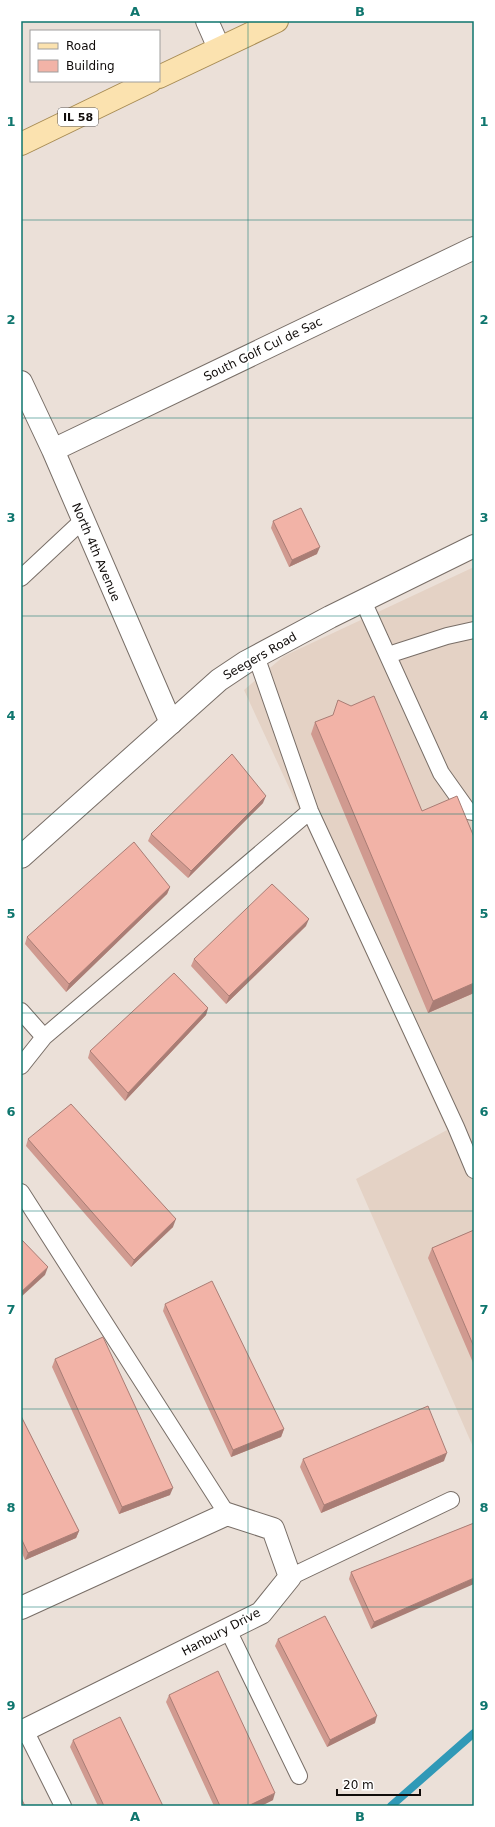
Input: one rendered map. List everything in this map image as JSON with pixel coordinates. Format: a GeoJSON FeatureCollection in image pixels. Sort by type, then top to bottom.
{"type":"FeatureCollection","features":[{"type":"Feature","properties":{"kind":"main road"},"geometry":{"type":"LineString","coordinates":[[160,77],[277,21]]}},
{"type":"Feature","properties":{"kind":"main road","name":"IL 58"},"geometry":{"type":"LineString","coordinates":[[21,144],[149,82]]}},
{"type":"Feature","properties":{"kind":"street"},"geometry":{"type":"LineString","coordinates":[[207,21],[219,48]]}},
{"type":"Feature","properties":{"kind":"street","name":"South Golf Cul de Sac"},"geometry":{"type":"LineString","coordinates":[[53,450],[474,248]]}},
{"type":"Feature","properties":{"kind":"street","name":"North 4th Avenue"},"geometry":{"type":"LineString","coordinates":[[21,382],[53,450],[82,521],[171,723]]}},
{"type":"Feature","properties":{"kind":"street","name":"Seegers Road"},"geometry":{"type":"LineString","coordinates":[[21,857],[219,680],[256,656],[363,600],[474,546]]}},
{"type":"Feature","properties":{"kind":"street"},"geometry":{"type":"LineString","coordinates":[[21,1608],[227,1514],[273,1529],[290,1577]]}},
{"type":"Feature","properties":{"kind":"street","name":"Hanbury Drive"},"geometry":{"type":"LineString","coordinates":[[23,1731],[261,1613],[290,1577]]}},
{"type":"Feature","properties":{"kind":"lane"},"geometry":{"type":"LineString","coordinates":[[21,578],[82,521]]}},
{"type":"Feature","properties":{"kind":"lane"},"geometry":{"type":"LineString","coordinates":[[363,600],[441,773],[468,811],[474,812]]}},
{"type":"Feature","properties":{"kind":"lane"},"geometry":{"type":"LineString","coordinates":[[388,655],[447,636],[474,630]]}},
{"type":"Feature","properties":{"kind":"lane"},"geometry":{"type":"LineString","coordinates":[[256,656],[310,811],[456,1127],[474,1170]]}},
{"type":"Feature","properties":{"kind":"lane"},"geometry":{"type":"LineString","coordinates":[[21,1066],[44,1037],[310,811]]}},
{"type":"Feature","properties":{"kind":"lane"},"geometry":{"type":"LineString","coordinates":[[21,1011],[44,1037]]}},
{"type":"Feature","properties":{"kind":"lane"},"geometry":{"type":"LineString","coordinates":[[21,1192],[227,1514]]}},
{"type":"Feature","properties":{"kind":"lane"},"geometry":{"type":"LineString","coordinates":[[290,1577],[451,1500]]}},
{"type":"Feature","properties":{"kind":"lane"},"geometry":{"type":"LineString","coordinates":[[228,1630],[299,1776]]}},
{"type":"Feature","properties":{"kind":"lane"},"geometry":{"type":"LineString","coordinates":[[23,1731],[63,1806]]}},
{"type":"Feature","properties":{"kind":"shaded area"},"geometry":{"type":"Polygon","coordinates":[[[474,567],[474,1449],[356,1179],[447,1130],[244,690],[284,656],[474,567]]]}},
{"type":"Feature","properties":{"kind":"building"},"geometry":{"type":"Polygon","coordinates":[[[301,508],[320,547],[292,560],[273,521],[301,508]]]}},
{"type":"Feature","properties":{"kind":"building"},"geometry":{"type":"Polygon","coordinates":[[[374,696],[422,811],[457,796],[474,837],[474,983],[433,1001],[315,722],[333,715],[338,700],[351,706],[374,696]]]}},
{"type":"Feature","properties":{"kind":"building"},"geometry":{"type":"Polygon","coordinates":[[[232,754],[266,796],[191,871],[151,834],[232,754]]]}},
{"type":"Feature","properties":{"kind":"building"},"geometry":{"type":"Polygon","coordinates":[[[134,842],[170,887],[69,984],[27,937],[134,842]]]}},
{"type":"Feature","properties":{"kind":"building"},"geometry":{"type":"Polygon","coordinates":[[[272,884],[309,919],[229,996],[194,959],[272,884]]]}},
{"type":"Feature","properties":{"kind":"building"},"geometry":{"type":"Polygon","coordinates":[[[174,973],[208,1008],[128,1093],[90,1051],[174,973]]]}},
{"type":"Feature","properties":{"kind":"building"},"geometry":{"type":"Polygon","coordinates":[[[71,1104],[176,1219],[134,1260],[28,1139],[71,1104]]]}},
{"type":"Feature","properties":{"kind":"building"},"geometry":{"type":"Polygon","coordinates":[[[474,1230],[474,1347],[432,1248],[474,1230]]]}},
{"type":"Feature","properties":{"kind":"building"},"geometry":{"type":"Polygon","coordinates":[[[21,1239],[48,1267],[21,1292],[21,1239]]]}},
{"type":"Feature","properties":{"kind":"building"},"geometry":{"type":"Polygon","coordinates":[[[212,1281],[284,1429],[233,1450],[165,1304],[212,1281]]]}},
{"type":"Feature","properties":{"kind":"building"},"geometry":{"type":"Polygon","coordinates":[[[103,1337],[173,1488],[122,1507],[55,1359],[103,1337]]]}},
{"type":"Feature","properties":{"kind":"building"},"geometry":{"type":"Polygon","coordinates":[[[428,1406],[447,1453],[324,1505],[303,1459],[428,1406]]]}},
{"type":"Feature","properties":{"kind":"building"},"geometry":{"type":"Polygon","coordinates":[[[21,1416],[79,1531],[28,1553],[21,1538],[21,1416]]]}},
{"type":"Feature","properties":{"kind":"building"},"geometry":{"type":"Polygon","coordinates":[[[474,1523],[474,1578],[374,1622],[351,1572],[474,1523]]]}},
{"type":"Feature","properties":{"kind":"building"},"geometry":{"type":"Polygon","coordinates":[[[325,1616],[377,1716],[330,1740],[278,1639],[325,1616]]]}},
{"type":"Feature","properties":{"kind":"building"},"geometry":{"type":"Polygon","coordinates":[[[218,1671],[275,1793],[248,1806],[220,1806],[169,1695],[218,1671]]]}},
{"type":"Feature","properties":{"kind":"building"},"geometry":{"type":"Polygon","coordinates":[[[120,1717],[163,1806],[104,1806],[73,1740],[120,1717]]]}},
{"type":"Feature","properties":{"kind":"building"},"geometry":{"type":"Polygon","coordinates":[[[21,1798],[25,1806],[21,1806],[21,1798]]]}},
{"type":"Feature","properties":{"kind":"waterway"},"geometry":{"type":"LineString","coordinates":[[391,1806],[474,1733]]}}]}
